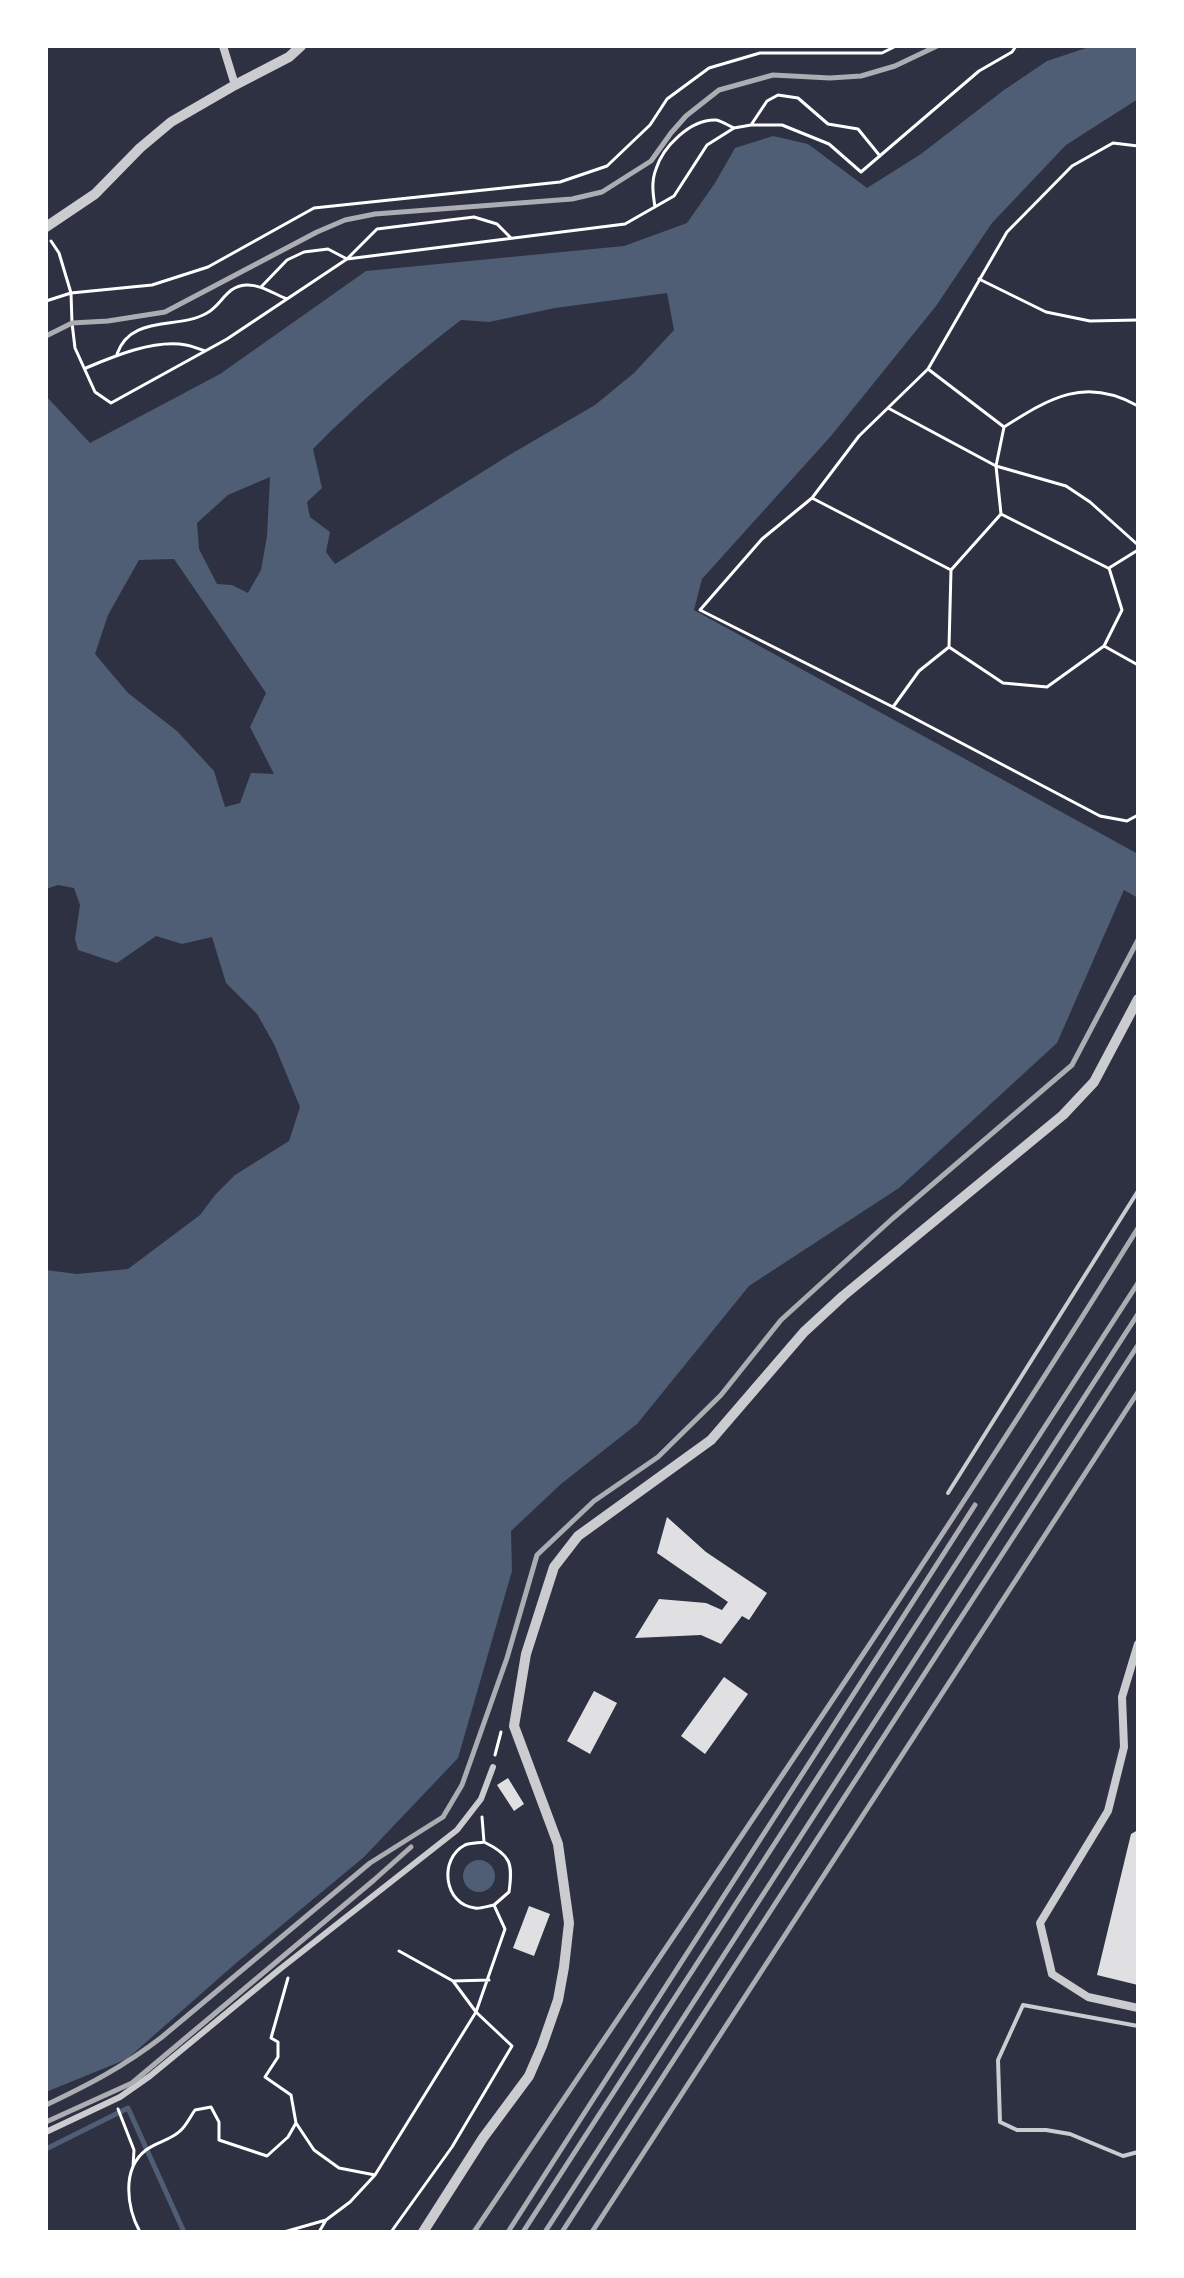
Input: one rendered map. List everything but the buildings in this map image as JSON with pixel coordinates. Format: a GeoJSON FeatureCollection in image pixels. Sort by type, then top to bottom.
{"type":"FeatureCollection","features":[{"type":"Feature","properties":{"kind":"street"},"geometry":{"type":"LineString","coordinates":[[223,46],[235,85]]}},
{"type":"Feature","properties":{"kind":"street"},"geometry":{"type":"LineString","coordinates":[[46,230],[95,194],[140,148],[171,122],[289,57],[301,46]]}},
{"type":"Feature","properties":{"kind":"street"},"geometry":{"type":"LineString","coordinates":[[423,2232],[483,2138],[529,2076],[560,1989],[569,1923],[558,1844],[514,1726],[526,1654],[554,1567],[578,1536],[711,1440],[804,1332],[843,1296],[1063,1115],[1094,1082],[1138,999]]}},
{"type":"Feature","properties":{"kind":"street"},"geometry":{"type":"LineString","coordinates":[[1138,1644],[1122,1697],[1124,1747],[1108,1811],[1040,1923],[1052,1974],[1088,1997],[1138,2008]]}},
{"type":"Feature","properties":{"kind":"street"},"geometry":{"type":"LineString","coordinates":[[46,2132],[120,2097],[150,2076],[457,1830],[481,1799],[493,1767]]}},
{"type":"Feature","properties":{"kind":"lane"},"geometry":{"type":"LineString","coordinates":[[948,1493],[1138,1191]]}},
{"type":"Feature","properties":{"kind":"lane"},"geometry":{"type":"LineString","coordinates":[[1138,2026],[1023,2005],[998,2060],[1000,2122],[1017,2130],[1070,2134],[1123,2156],[1138,2152]]}},
{"type":"Feature","properties":{"kind":"path"},"geometry":{"type":"LineString","coordinates":[[46,301],[71,293],[152,285],[208,267],[314,208],[560,182],[607,166],[650,125],[667,99],[709,68],[760,53],[882,53],[896,46]]}},
{"type":"Feature","properties":{"kind":"path"},"geometry":{"type":"LineString","coordinates":[[261,287],[287,260],[304,252],[328,249],[347,259],[625,224],[674,196],[707,145],[734,128],[782,125],[829,144],[861,172],[979,71],[1012,52],[1016,46]]}},
{"type":"Feature","properties":{"kind":"path"},"geometry":{"type":"LineString","coordinates":[[751,125],[767,101],[778,95],[798,98],[828,124],[858,129],[880,156]]}},
{"type":"Feature","properties":{"kind":"path"},"geometry":{"type":"LineString","coordinates":[[655,207],[652,191],[656,168],[674,141],[695,125],[718,120],[734,128]]}},
{"type":"Feature","properties":{"kind":"path"},"geometry":{"type":"LineString","coordinates":[[1138,146],[1113,143],[1072,166],[1007,232],[928,369],[859,436],[812,498],[762,539],[700,610],[1100,816],[1127,821],[1138,815]]}},
{"type":"Feature","properties":{"kind":"path"},"geometry":{"type":"LineString","coordinates":[[46,230],[59,253],[71,293],[75,348],[95,392],[111,403],[205,351],[287,299],[347,259],[377,229],[474,217],[497,224],[511,238]]}},
{"type":"Feature","properties":{"kind":"path"},"geometry":{"type":"LineString","coordinates":[[979,279],[1046,312],[1090,321],[1138,320]]}},
{"type":"Feature","properties":{"kind":"path"},"geometry":{"type":"LineString","coordinates":[[117,354],[121,343],[134,332],[162,322],[190,321],[211,312],[226,292],[244,285],[261,287],[287,299]]}},
{"type":"Feature","properties":{"kind":"path"},"geometry":{"type":"LineString","coordinates":[[84,369],[117,354],[167,344],[187,345],[205,351]]}},
{"type":"Feature","properties":{"kind":"path"},"geometry":{"type":"LineString","coordinates":[[928,369],[1004,427]]}},
{"type":"Feature","properties":{"kind":"path"},"geometry":{"type":"LineString","coordinates":[[893,707],[919,671],[949,647],[951,570],[1001,514],[996,466],[1004,427],[1044,402],[1083,390],[1124,398],[1138,406]]}},
{"type":"Feature","properties":{"kind":"path"},"geometry":{"type":"LineString","coordinates":[[888,408],[996,466],[1066,486],[1090,502],[1138,547],[1109,568]]}},
{"type":"Feature","properties":{"kind":"path"},"geometry":{"type":"LineString","coordinates":[[812,498],[951,570]]}},
{"type":"Feature","properties":{"kind":"path"},"geometry":{"type":"LineString","coordinates":[[949,647],[1003,683],[1047,687],[1104,646],[1122,610],[1109,568],[1001,514]]}},
{"type":"Feature","properties":{"kind":"path"},"geometry":{"type":"LineString","coordinates":[[1104,646],[1138,665]]}},
{"type":"Feature","properties":{"kind":"path"},"geometry":{"type":"LineString","coordinates":[[481,1799],[484,1842]]}},
{"type":"Feature","properties":{"kind":"path"},"geometry":{"type":"LineString","coordinates":[[484,1842],[502,1850],[512,1870],[509,1892],[494,1905],[474,1908],[456,1899],[446,1880],[450,1859],[465,1845],[484,1842]]}},
{"type":"Feature","properties":{"kind":"path"},"geometry":{"type":"LineString","coordinates":[[284,2232],[326,2220],[350,2202],[375,2175],[476,2012],[505,1929],[494,1905]]}},
{"type":"Feature","properties":{"kind":"path"},"geometry":{"type":"LineString","coordinates":[[391,2232],[452,2147],[512,2046],[476,2012],[453,1981],[399,1951]]}},
{"type":"Feature","properties":{"kind":"path"},"geometry":{"type":"LineString","coordinates":[[280,1969],[288,1978],[271,2038],[278,2042],[278,2057],[265,2077],[291,2095],[296,2123],[314,2150],[339,2168],[375,2175]]}},
{"type":"Feature","properties":{"kind":"path"},"geometry":{"type":"LineString","coordinates":[[453,1981],[489,1979]]}},
{"type":"Feature","properties":{"kind":"path"},"geometry":{"type":"LineString","coordinates":[[132,2170],[144,2151],[180,2132],[195,2110],[211,2107],[219,2122],[219,2140],[267,2156],[288,2137],[296,2123]]}},
{"type":"Feature","properties":{"kind":"path"},"geometry":{"type":"LineString","coordinates":[[120,2115],[134,2150],[127,2190],[140,2232]]}},
{"type":"Feature","properties":{"kind":"path"},"geometry":{"type":"LineString","coordinates":[[319,2232],[326,2220]]}},
{"type":"Feature","properties":{"kind":"water"},"geometry":{"type":"Polygon","coordinates":[[[1092,46],[1138,46],[1138,99],[1066,145],[992,223],[936,306],[831,436],[702,579],[694,610],[1138,854],[1138,898],[1124,890],[1057,1043],[899,1188],[749,1286],[637,1424],[561,1484],[511,1531],[512,1571],[458,1758],[364,1857],[127,2059],[46,2092],[46,1270],[77,1274],[128,1269],[200,1215],[235,1175],[289,1141],[300,1107],[274,1044],[257,1014],[226,983],[212,937],[182,944],[156,936],[117,963],[78,950],[75,939],[80,905],[74,888],[58,885],[46,889],[46,396],[90,443],[220,374],[366,271],[624,246],[687,223],[735,148],[773,136],[808,144],[867,188],[921,154],[1047,61],[1092,46]],[[667,293],[555,308],[489,322],[461,320],[422,350],[313,449],[322,488],[307,502],[310,517],[330,532],[326,552],[335,564],[595,405],[634,373],[674,330],[667,293]],[[270,477],[228,495],[197,523],[199,549],[217,584],[232,585],[248,593],[261,570],[267,536],[270,477]],[[174,559],[139,560],[108,615],[95,654],[128,693],[177,731],[214,771],[225,807],[240,803],[251,773],[274,774],[250,727],[266,693],[174,559]]]}},
{"type":"Feature","properties":{"kind":"water"},"geometry":{"type":"Polygon","coordinates":[[[479,1860],[490,1865],[495,1876],[490,1887],[479,1892],[468,1887],[463,1876],[468,1865],[479,1860]]]}},
{"type":"Feature","properties":{"kind":"waterway"},"geometry":{"type":"LineString","coordinates":[[46,2149],[128,2108],[184,2232]]}},
{"type":"Feature","properties":{"kind":"railway"},"geometry":{"type":"LineString","coordinates":[[46,336],[72,323],[165,312],[345,220],[375,214],[572,199],[602,192],[651,161],[686,116],[719,90],[773,75],[861,76],[895,66],[937,46]]}},
{"type":"Feature","properties":{"kind":"railway"},"geometry":{"type":"LineString","coordinates":[[46,2105],[148,2048],[370,1863],[443,1817],[462,1785],[507,1658],[537,1555],[594,1501],[658,1457],[721,1395],[781,1320],[892,1219],[1072,1065],[1138,940]]}},
{"type":"Feature","properties":{"kind":"railway"},"geometry":{"type":"LineString","coordinates":[[474,2232],[894,1608],[1138,1228]]}},
{"type":"Feature","properties":{"kind":"railway"},"geometry":{"type":"LineString","coordinates":[[523,2232],[1138,1283]]}},
{"type":"Feature","properties":{"kind":"railway"},"geometry":{"type":"LineString","coordinates":[[545,2232],[1138,1314]]}},
{"type":"Feature","properties":{"kind":"railway"},"geometry":{"type":"LineString","coordinates":[[562,2232],[1138,1345]]}},
{"type":"Feature","properties":{"kind":"railway"},"geometry":{"type":"LineString","coordinates":[[592,2232],[1138,1392]]}},
{"type":"Feature","properties":{"kind":"railway"},"geometry":{"type":"LineString","coordinates":[[508,2232],[975,1505]]}},
{"type":"Feature","properties":{"kind":"railway"},"geometry":{"type":"LineString","coordinates":[[46,2122],[132,2083],[411,1847]]}}]}
